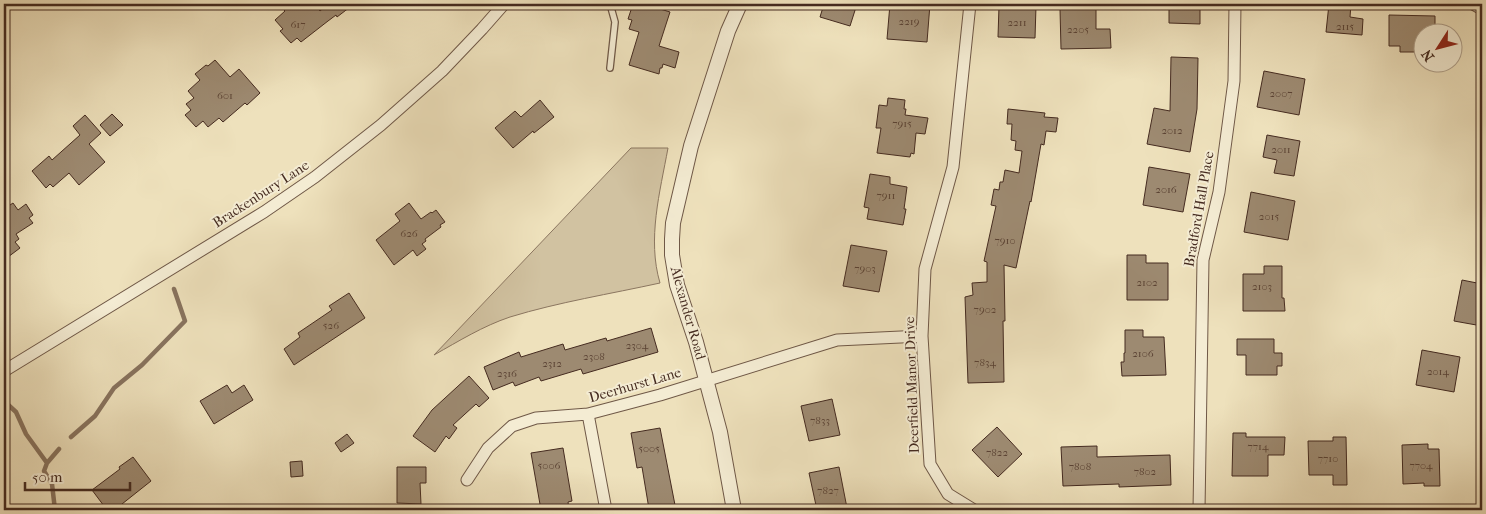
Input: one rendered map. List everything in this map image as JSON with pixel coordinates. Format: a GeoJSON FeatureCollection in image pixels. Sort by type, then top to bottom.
{"type":"FeatureCollection","features":[{"type":"Feature","properties":{"kind":"street","name":"Brackenbury Lane"},"geometry":{"type":"LineString","coordinates":[[4,371],[264,212],[315,177],[381,125],[442,71],[482,30],[504,4]]}},
{"type":"Feature","properties":{"kind":"street","name":"Alexander Road"},"geometry":{"type":"LineString","coordinates":[[734,510],[720,432],[696,342],[677,285],[672,255],[673,223],[691,146],[728,31],[740,4]]}},
{"type":"Feature","properties":{"kind":"street","name":"Deerfield Manor Drive"},"geometry":{"type":"LineString","coordinates":[[970,4],[953,167],[925,269],[922,336],[930,464],[948,494],[974,510]]}},
{"type":"Feature","properties":{"kind":"street","name":"Bradford Hall Place"},"geometry":{"type":"LineString","coordinates":[[1199,510],[1203,260],[1219,192],[1234,81],[1235,4]]}},
{"type":"Feature","properties":{"kind":"street"},"geometry":{"type":"LineString","coordinates":[[1473,4],[1482,9]]}},
{"type":"Feature","properties":{"kind":"street","name":"Deerhurst Lane"},"geometry":{"type":"LineString","coordinates":[[467,480],[488,448],[512,426],[536,418],[588,414],[660,395],[836,340],[922,336]]}},
{"type":"Feature","properties":{"kind":"street"},"geometry":{"type":"LineString","coordinates":[[588,414],[606,510]]}},
{"type":"Feature","properties":{"kind":"lane"},"geometry":{"type":"LineString","coordinates":[[610,4],[615,22],[610,68]]}},
{"type":"Feature","properties":{"kind":"shaded area"},"geometry":{"type":"Polygon","coordinates":[[[631,148],[668,148],[656,215],[655,250],[660,283],[510,317],[481,329],[434,355],[631,148]]]}},
{"type":"Feature","properties":{"kind":"building"},"geometry":{"type":"Polygon","coordinates":[[[278,4],[314,4],[320,11],[328,4],[354,4],[337,17],[336,15],[301,42],[297,38],[291,43],[280,31],[283,29],[275,20],[285,11],[278,4]]]}},
{"type":"Feature","properties":{"kind":"building"},"geometry":{"type":"Polygon","coordinates":[[[633,4],[644,4],[670,12],[659,46],[679,52],[675,68],[663,64],[659,74],[629,65],[639,32],[629,29],[632,20],[628,19],[633,4]]]}},
{"type":"Feature","properties":{"kind":"building"},"geometry":{"type":"Polygon","coordinates":[[[824,4],[857,4],[850,26],[820,17],[824,4]]]}},
{"type":"Feature","properties":{"kind":"building"},"geometry":{"type":"Polygon","coordinates":[[[890,4],[930,4],[927,42],[887,39],[890,4]]]}},
{"type":"Feature","properties":{"kind":"building"},"geometry":{"type":"Polygon","coordinates":[[[1169,4],[1200,4],[1200,24],[1169,23],[1169,4]]]}},
{"type":"Feature","properties":{"kind":"building"},"geometry":{"type":"Polygon","coordinates":[[[1329,4],[1351,4],[1350,17],[1363,19],[1362,35],[1326,32],[1329,4]]]}},
{"type":"Feature","properties":{"kind":"building"},"geometry":{"type":"Polygon","coordinates":[[[999,6],[1036,6],[1035,38],[998,37],[999,6]]]}},
{"type":"Feature","properties":{"kind":"building"},"geometry":{"type":"Polygon","coordinates":[[[1096,8],[1096,29],[1110,29],[1111,48],[1061,49],[1060,9],[1096,8]]]}},
{"type":"Feature","properties":{"kind":"building"},"geometry":{"type":"Polygon","coordinates":[[[1389,15],[1435,16],[1435,22],[1414,22],[1414,52],[1400,52],[1400,46],[1389,46],[1389,15]]]}},
{"type":"Feature","properties":{"kind":"building"},"geometry":{"type":"Polygon","coordinates":[[[1171,57],[1198,58],[1197,109],[1190,152],[1147,144],[1154,108],[1170,111],[1171,57]]]}},
{"type":"Feature","properties":{"kind":"building"},"geometry":{"type":"Polygon","coordinates":[[[215,60],[230,77],[239,69],[260,93],[223,122],[219,118],[208,127],[203,121],[196,127],[185,115],[191,110],[186,104],[194,98],[188,91],[200,80],[195,74],[215,60]]]}},
{"type":"Feature","properties":{"kind":"building"},"geometry":{"type":"Polygon","coordinates":[[[1264,71],[1305,79],[1299,115],[1257,107],[1264,71]]]}},
{"type":"Feature","properties":{"kind":"building"},"geometry":{"type":"Polygon","coordinates":[[[888,98],[905,100],[905,115],[928,118],[925,134],[916,133],[914,154],[911,153],[910,157],[877,153],[881,128],[876,128],[879,105],[887,106],[888,98]]]}},
{"type":"Feature","properties":{"kind":"building"},"geometry":{"type":"Polygon","coordinates":[[[540,100],[554,117],[513,148],[495,128],[515,111],[521,117],[540,100]]]}},
{"type":"Feature","properties":{"kind":"building"},"geometry":{"type":"Polygon","coordinates":[[[1008,109],[1045,113],[1044,117],[1058,118],[1056,132],[1046,131],[1044,145],[1041,144],[1031,202],[1016,268],[1004,265],[1004,382],[968,383],[965,297],[973,295],[972,283],[987,282],[987,262],[984,261],[996,206],[991,205],[994,189],[999,190],[1000,182],[1003,182],[1005,170],[1019,173],[1022,151],[1015,150],[1016,141],[1011,140],[1012,124],[1007,124],[1008,109]]]}},
{"type":"Feature","properties":{"kind":"building"},"geometry":{"type":"Polygon","coordinates":[[[112,114],[123,125],[110,136],[100,125],[112,114]]]}},
{"type":"Feature","properties":{"kind":"building"},"geometry":{"type":"Polygon","coordinates":[[[85,115],[101,133],[89,144],[105,162],[79,185],[69,173],[53,187],[50,184],[46,188],[32,171],[49,156],[52,160],[80,135],[73,126],[85,115]]]}},
{"type":"Feature","properties":{"kind":"building"},"geometry":{"type":"Polygon","coordinates":[[[1267,135],[1300,141],[1294,176],[1274,173],[1277,160],[1263,157],[1267,135]]]}},
{"type":"Feature","properties":{"kind":"building"},"geometry":{"type":"Polygon","coordinates":[[[1149,167],[1190,174],[1183,212],[1143,205],[1149,167]]]}},
{"type":"Feature","properties":{"kind":"building"},"geometry":{"type":"Polygon","coordinates":[[[870,174],[890,177],[890,184],[907,187],[903,225],[867,219],[869,208],[864,207],[870,174]]]}},
{"type":"Feature","properties":{"kind":"building"},"geometry":{"type":"Polygon","coordinates":[[[1251,192],[1295,201],[1288,240],[1244,232],[1251,192]]]}},
{"type":"Feature","properties":{"kind":"building"},"geometry":{"type":"Polygon","coordinates":[[[13,203],[18,210],[26,204],[33,215],[29,218],[33,223],[16,234],[19,239],[15,242],[20,248],[4,260],[4,209],[13,203]]]}},
{"type":"Feature","properties":{"kind":"building"},"geometry":{"type":"Polygon","coordinates":[[[409,203],[421,219],[436,210],[445,222],[425,239],[426,241],[422,244],[426,249],[417,256],[413,250],[394,265],[376,240],[400,221],[395,214],[409,203]]]}},
{"type":"Feature","properties":{"kind":"building"},"geometry":{"type":"Polygon","coordinates":[[[851,245],[887,251],[879,292],[843,286],[851,245]]]}},
{"type":"Feature","properties":{"kind":"building"},"geometry":{"type":"Polygon","coordinates":[[[1127,255],[1146,255],[1146,263],[1168,263],[1168,300],[1127,300],[1127,255]]]}},
{"type":"Feature","properties":{"kind":"building"},"geometry":{"type":"Polygon","coordinates":[[[1264,266],[1282,266],[1282,298],[1284,298],[1285,311],[1243,311],[1243,274],[1264,274],[1264,266]]]}},
{"type":"Feature","properties":{"kind":"building"},"geometry":{"type":"Polygon","coordinates":[[[1462,280],[1482,284],[1482,326],[1454,321],[1462,280]]]}},
{"type":"Feature","properties":{"kind":"building"},"geometry":{"type":"Polygon","coordinates":[[[349,293],[365,318],[294,365],[284,349],[300,337],[298,333],[332,310],[329,306],[349,293]]]}},
{"type":"Feature","properties":{"kind":"building"},"geometry":{"type":"Polygon","coordinates":[[[651,328],[658,352],[583,374],[581,369],[541,381],[539,377],[515,386],[513,382],[493,390],[484,367],[519,352],[521,357],[563,344],[565,350],[606,338],[607,341],[651,328]]]}},
{"type":"Feature","properties":{"kind":"building"},"geometry":{"type":"Polygon","coordinates":[[[1125,330],[1143,330],[1143,337],[1164,337],[1166,375],[1122,376],[1121,362],[1124,362],[1125,330]]]}},
{"type":"Feature","properties":{"kind":"building"},"geometry":{"type":"Polygon","coordinates":[[[1237,339],[1274,339],[1274,353],[1282,353],[1282,366],[1277,366],[1277,375],[1246,375],[1246,355],[1237,355],[1237,339]]]}},
{"type":"Feature","properties":{"kind":"building"},"geometry":{"type":"Polygon","coordinates":[[[1422,350],[1460,357],[1454,392],[1416,385],[1422,350]]]}},
{"type":"Feature","properties":{"kind":"building"},"geometry":{"type":"Polygon","coordinates":[[[469,376],[489,398],[479,407],[476,404],[453,425],[457,428],[449,439],[446,436],[435,452],[413,436],[432,410],[469,376]]]}},
{"type":"Feature","properties":{"kind":"building"},"geometry":{"type":"Polygon","coordinates":[[[227,385],[232,393],[244,385],[253,400],[214,424],[200,401],[227,385]]]}},
{"type":"Feature","properties":{"kind":"building"},"geometry":{"type":"Polygon","coordinates":[[[832,399],[840,435],[809,441],[801,406],[832,399]]]}},
{"type":"Feature","properties":{"kind":"building"},"geometry":{"type":"Polygon","coordinates":[[[997,427],[1022,454],[998,477],[972,450],[997,427]]]}},
{"type":"Feature","properties":{"kind":"building"},"geometry":{"type":"Polygon","coordinates":[[[660,428],[675,505],[649,509],[642,467],[637,468],[631,433],[660,428]]]}},
{"type":"Feature","properties":{"kind":"building"},"geometry":{"type":"Polygon","coordinates":[[[1233,433],[1246,433],[1246,437],[1285,437],[1284,455],[1268,455],[1268,476],[1232,476],[1233,433]]]}},
{"type":"Feature","properties":{"kind":"building"},"geometry":{"type":"Polygon","coordinates":[[[347,434],[354,443],[341,452],[335,443],[347,434]]]}},
{"type":"Feature","properties":{"kind":"building"},"geometry":{"type":"Polygon","coordinates":[[[1333,437],[1346,437],[1347,485],[1333,485],[1333,475],[1309,475],[1308,441],[1333,441],[1333,437]]]}},
{"type":"Feature","properties":{"kind":"building"},"geometry":{"type":"Polygon","coordinates":[[[1428,444],[1428,449],[1439,449],[1440,486],[1424,486],[1424,483],[1403,484],[1402,445],[1428,444]]]}},
{"type":"Feature","properties":{"kind":"building"},"geometry":{"type":"Polygon","coordinates":[[[1097,446],[1097,457],[1170,455],[1171,485],[1119,487],[1119,484],[1063,486],[1061,447],[1097,446]]]}},
{"type":"Feature","properties":{"kind":"building"},"geometry":{"type":"Polygon","coordinates":[[[563,448],[572,501],[568,502],[569,510],[541,510],[531,453],[563,448]]]}},
{"type":"Feature","properties":{"kind":"building"},"geometry":{"type":"Polygon","coordinates":[[[133,457],[151,481],[116,510],[107,510],[92,490],[133,457]]]}},
{"type":"Feature","properties":{"kind":"building"},"geometry":{"type":"Polygon","coordinates":[[[302,461],[303,476],[291,477],[290,462],[302,461]]]}},
{"type":"Feature","properties":{"kind":"building"},"geometry":{"type":"Polygon","coordinates":[[[397,467],[426,467],[426,483],[420,483],[421,504],[397,503],[397,467]]]}},
{"type":"Feature","properties":{"kind":"building"},"geometry":{"type":"Polygon","coordinates":[[[839,467],[847,508],[817,510],[809,473],[839,467]]]}},
{"type":"Feature","properties":{"kind":"waterway"},"geometry":{"type":"LineString","coordinates":[[71,437],[95,416],[114,388],[142,365],[185,321],[174,289]]}},
{"type":"Feature","properties":{"kind":"waterway"},"geometry":{"type":"LineString","coordinates":[[4,401],[16,412],[26,434],[47,463]]}},
{"type":"Feature","properties":{"kind":"waterway"},"geometry":{"type":"LineString","coordinates":[[55,510],[52,484],[44,471],[47,463],[59,449]]}}]}
